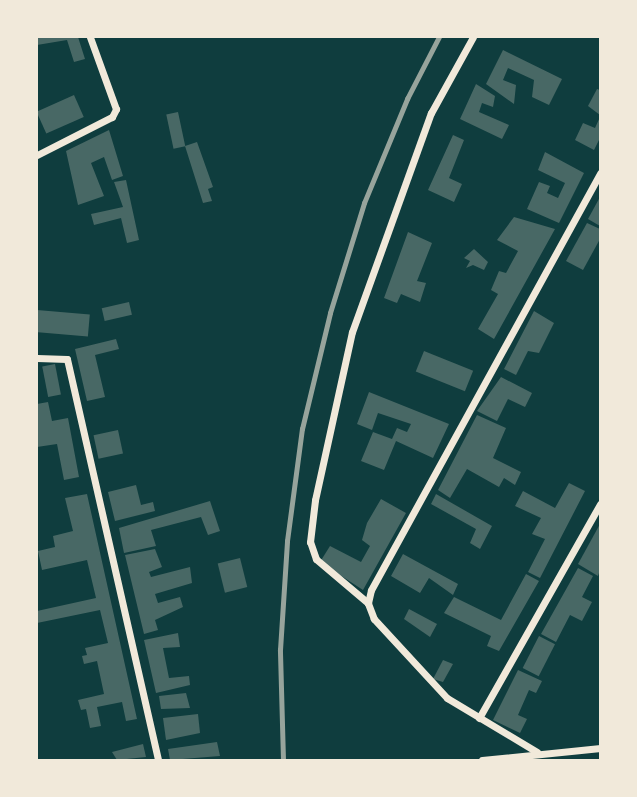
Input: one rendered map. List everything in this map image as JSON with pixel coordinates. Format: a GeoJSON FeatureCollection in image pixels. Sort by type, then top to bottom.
{"type":"FeatureCollection","features":[{"type":"Feature","properties":{"kind":"street"},"geometry":{"type":"LineString","coordinates":[[37,155],[112,117],[115,101],[90,37]]}},
{"type":"Feature","properties":{"kind":"street"},"geometry":{"type":"LineString","coordinates":[[473,37],[431,113],[352,332],[315,500],[310,542],[316,559],[368,603],[374,619],[447,698],[537,752]]}},
{"type":"Feature","properties":{"kind":"street"},"geometry":{"type":"LineString","coordinates":[[368,603],[371,590],[600,173]]}},
{"type":"Feature","properties":{"kind":"street"},"geometry":{"type":"LineString","coordinates":[[37,358],[67,359],[158,760]]}},
{"type":"Feature","properties":{"kind":"street"},"geometry":{"type":"LineString","coordinates":[[479,718],[600,504]]}},
{"type":"Feature","properties":{"kind":"street"},"geometry":{"type":"LineString","coordinates":[[482,760],[537,752],[600,748]]}},
{"type":"Feature","properties":{"kind":"building"},"geometry":{"type":"Polygon","coordinates":[[[37,37],[78,37],[85,59],[74,62],[67,40],[37,45],[37,37]]]}},
{"type":"Feature","properties":{"kind":"building"},"geometry":{"type":"Polygon","coordinates":[[[503,50],[562,79],[549,105],[532,97],[534,80],[508,68],[503,80],[516,85],[514,104],[486,84],[503,50]]]}},
{"type":"Feature","properties":{"kind":"building"},"geometry":{"type":"Polygon","coordinates":[[[476,84],[495,96],[493,107],[482,103],[479,112],[509,125],[502,139],[460,119],[476,84]]]}},
{"type":"Feature","properties":{"kind":"building"},"geometry":{"type":"Polygon","coordinates":[[[597,89],[600,90],[600,115],[588,106],[597,89]]]}},
{"type":"Feature","properties":{"kind":"building"},"geometry":{"type":"Polygon","coordinates":[[[74,95],[84,117],[46,134],[37,111],[74,95]]]}},
{"type":"Feature","properties":{"kind":"building"},"geometry":{"type":"Polygon","coordinates":[[[178,112],[185,146],[174,149],[166,114],[178,112]]]}},
{"type":"Feature","properties":{"kind":"building"},"geometry":{"type":"Polygon","coordinates":[[[600,117],[600,138],[594,150],[575,140],[583,123],[595,128],[600,117]]]}},
{"type":"Feature","properties":{"kind":"building"},"geometry":{"type":"Polygon","coordinates":[[[109,130],[123,176],[112,180],[104,157],[91,163],[104,196],[78,205],[66,151],[109,130]]]}},
{"type":"Feature","properties":{"kind":"building"},"geometry":{"type":"Polygon","coordinates":[[[453,135],[464,140],[449,178],[462,184],[454,202],[428,190],[453,135]]]}},
{"type":"Feature","properties":{"kind":"building"},"geometry":{"type":"Polygon","coordinates":[[[197,142],[213,187],[208,189],[212,201],[203,203],[185,146],[197,142]]]}},
{"type":"Feature","properties":{"kind":"building"},"geometry":{"type":"Polygon","coordinates":[[[545,152],[584,173],[559,223],[527,209],[539,182],[550,186],[547,193],[558,198],[565,183],[538,170],[545,152]]]}},
{"type":"Feature","properties":{"kind":"building"},"geometry":{"type":"Polygon","coordinates":[[[126,180],[139,240],[127,243],[121,218],[94,225],[91,214],[123,207],[114,182],[126,180]]]}},
{"type":"Feature","properties":{"kind":"building"},"geometry":{"type":"Polygon","coordinates":[[[600,197],[600,226],[588,219],[600,197]]]}},
{"type":"Feature","properties":{"kind":"building"},"geometry":{"type":"Polygon","coordinates":[[[514,217],[555,229],[494,339],[478,329],[498,294],[491,290],[499,271],[506,273],[518,251],[497,240],[514,217]]]}},
{"type":"Feature","properties":{"kind":"building"},"geometry":{"type":"Polygon","coordinates":[[[587,223],[600,229],[600,239],[583,270],[566,261],[587,223]]]}},
{"type":"Feature","properties":{"kind":"building"},"geometry":{"type":"Polygon","coordinates":[[[408,232],[432,243],[417,281],[426,283],[420,302],[401,294],[397,303],[384,298],[408,232]]]}},
{"type":"Feature","properties":{"kind":"building"},"geometry":{"type":"Polygon","coordinates":[[[474,249],[488,262],[484,270],[473,265],[466,268],[470,261],[464,258],[474,249]]]}},
{"type":"Feature","properties":{"kind":"building"},"geometry":{"type":"Polygon","coordinates":[[[129,302],[132,315],[105,321],[102,308],[129,302]]]}},
{"type":"Feature","properties":{"kind":"building"},"geometry":{"type":"Polygon","coordinates":[[[37,310],[90,315],[88,337],[37,332],[37,310]]]}},
{"type":"Feature","properties":{"kind":"building"},"geometry":{"type":"Polygon","coordinates":[[[534,311],[554,323],[539,353],[528,351],[516,375],[504,369],[534,311]]]}},
{"type":"Feature","properties":{"kind":"building"},"geometry":{"type":"Polygon","coordinates":[[[116,339],[119,349],[95,355],[105,397],[87,401],[75,349],[116,339]]]}},
{"type":"Feature","properties":{"kind":"building"},"geometry":{"type":"Polygon","coordinates":[[[424,351],[473,371],[465,391],[416,371],[424,351]]]}},
{"type":"Feature","properties":{"kind":"building"},"geometry":{"type":"Polygon","coordinates":[[[55,364],[61,394],[48,397],[42,366],[55,364]]]}},
{"type":"Feature","properties":{"kind":"building"},"geometry":{"type":"Polygon","coordinates":[[[501,377],[532,393],[525,407],[508,399],[497,421],[477,411],[501,377]]]}},
{"type":"Feature","properties":{"kind":"building"},"geometry":{"type":"Polygon","coordinates":[[[369,392],[449,424],[433,458],[396,441],[384,470],[361,461],[373,432],[392,439],[397,428],[407,432],[411,424],[378,413],[372,430],[357,424],[369,392]]]}},
{"type":"Feature","properties":{"kind":"building"},"geometry":{"type":"Polygon","coordinates":[[[48,402],[52,421],[68,418],[79,477],[64,480],[57,444],[37,447],[37,404],[48,402]]]}},
{"type":"Feature","properties":{"kind":"building"},"geometry":{"type":"Polygon","coordinates":[[[477,415],[506,428],[493,458],[521,472],[515,485],[504,478],[499,487],[467,469],[450,498],[438,490],[477,415]]]}},
{"type":"Feature","properties":{"kind":"building"},"geometry":{"type":"Polygon","coordinates":[[[118,430],[123,453],[99,459],[94,435],[118,430]]]}},
{"type":"Feature","properties":{"kind":"building"},"geometry":{"type":"Polygon","coordinates":[[[569,483],[585,491],[540,578],[528,572],[545,539],[532,534],[541,518],[515,506],[523,491],[555,508],[569,483]]]}},
{"type":"Feature","properties":{"kind":"building"},"geometry":{"type":"Polygon","coordinates":[[[136,485],[141,505],[153,502],[155,511],[115,521],[108,492],[136,485]]]}},
{"type":"Feature","properties":{"kind":"building"},"geometry":{"type":"Polygon","coordinates":[[[87,494],[137,719],[126,721],[122,702],[97,707],[101,726],[90,728],[86,709],[81,710],[78,700],[104,694],[97,661],[84,664],[82,656],[87,655],[85,648],[108,643],[100,610],[37,623],[37,611],[96,598],[87,560],[42,570],[38,551],[55,547],[53,536],[73,531],[65,498],[87,494]]]}},
{"type":"Feature","properties":{"kind":"building"},"geometry":{"type":"Polygon","coordinates":[[[436,494],[492,526],[480,549],[470,543],[476,529],[431,504],[436,494]]]}},
{"type":"Feature","properties":{"kind":"building"},"geometry":{"type":"Polygon","coordinates":[[[381,499],[406,513],[363,590],[320,562],[330,546],[361,562],[370,546],[362,540],[367,523],[381,499]]]}},
{"type":"Feature","properties":{"kind":"building"},"geometry":{"type":"Polygon","coordinates":[[[210,501],[220,531],[208,535],[201,517],[151,530],[156,546],[124,553],[119,528],[210,501]]]}},
{"type":"Feature","properties":{"kind":"building"},"geometry":{"type":"Polygon","coordinates":[[[600,524],[600,570],[598,576],[578,564],[600,524]]]}},
{"type":"Feature","properties":{"kind":"building"},"geometry":{"type":"Polygon","coordinates":[[[155,549],[162,567],[149,572],[151,577],[190,567],[192,583],[155,594],[158,603],[180,597],[183,607],[155,620],[158,630],[144,634],[125,555],[155,549]]]}},
{"type":"Feature","properties":{"kind":"building"},"geometry":{"type":"Polygon","coordinates":[[[403,554],[458,584],[453,595],[429,578],[420,593],[391,576],[403,554]]]}},
{"type":"Feature","properties":{"kind":"building"},"geometry":{"type":"Polygon","coordinates":[[[240,558],[247,587],[225,593],[218,564],[240,558]]]}},
{"type":"Feature","properties":{"kind":"building"},"geometry":{"type":"Polygon","coordinates":[[[578,568],[593,576],[582,597],[592,602],[582,621],[570,615],[556,642],[541,634],[578,568]]]}},
{"type":"Feature","properties":{"kind":"building"},"geometry":{"type":"Polygon","coordinates":[[[526,574],[539,581],[499,651],[487,646],[491,636],[444,613],[454,597],[501,620],[526,574]]]}},
{"type":"Feature","properties":{"kind":"building"},"geometry":{"type":"Polygon","coordinates":[[[409,609],[437,624],[430,637],[404,619],[409,609]]]}},
{"type":"Feature","properties":{"kind":"building"},"geometry":{"type":"Polygon","coordinates":[[[178,633],[180,647],[163,648],[169,678],[189,676],[190,685],[156,693],[144,640],[178,633]]]}},
{"type":"Feature","properties":{"kind":"building"},"geometry":{"type":"Polygon","coordinates":[[[539,636],[555,644],[539,676],[523,668],[539,636]]]}},
{"type":"Feature","properties":{"kind":"building"},"geometry":{"type":"Polygon","coordinates":[[[443,660],[453,664],[443,682],[433,679],[443,660]]]}},
{"type":"Feature","properties":{"kind":"building"},"geometry":{"type":"Polygon","coordinates":[[[518,670],[542,681],[536,693],[529,690],[518,715],[527,719],[520,733],[493,720],[518,670]]]}},
{"type":"Feature","properties":{"kind":"building"},"geometry":{"type":"Polygon","coordinates":[[[186,693],[190,708],[161,709],[159,696],[186,693]]]}},
{"type":"Feature","properties":{"kind":"building"},"geometry":{"type":"Polygon","coordinates":[[[198,714],[200,733],[166,740],[163,718],[198,714]]]}},
{"type":"Feature","properties":{"kind":"building"},"geometry":{"type":"Polygon","coordinates":[[[217,742],[220,756],[170,760],[168,749],[217,742]]]}},
{"type":"Feature","properties":{"kind":"building"},"geometry":{"type":"Polygon","coordinates":[[[143,744],[146,757],[117,760],[112,752],[143,744]]]}},
{"type":"Feature","properties":{"kind":"railway"},"geometry":{"type":"LineString","coordinates":[[283,760],[280,650],[287,541],[302,429],[330,313],[364,203],[407,99],[439,37]]}}]}
